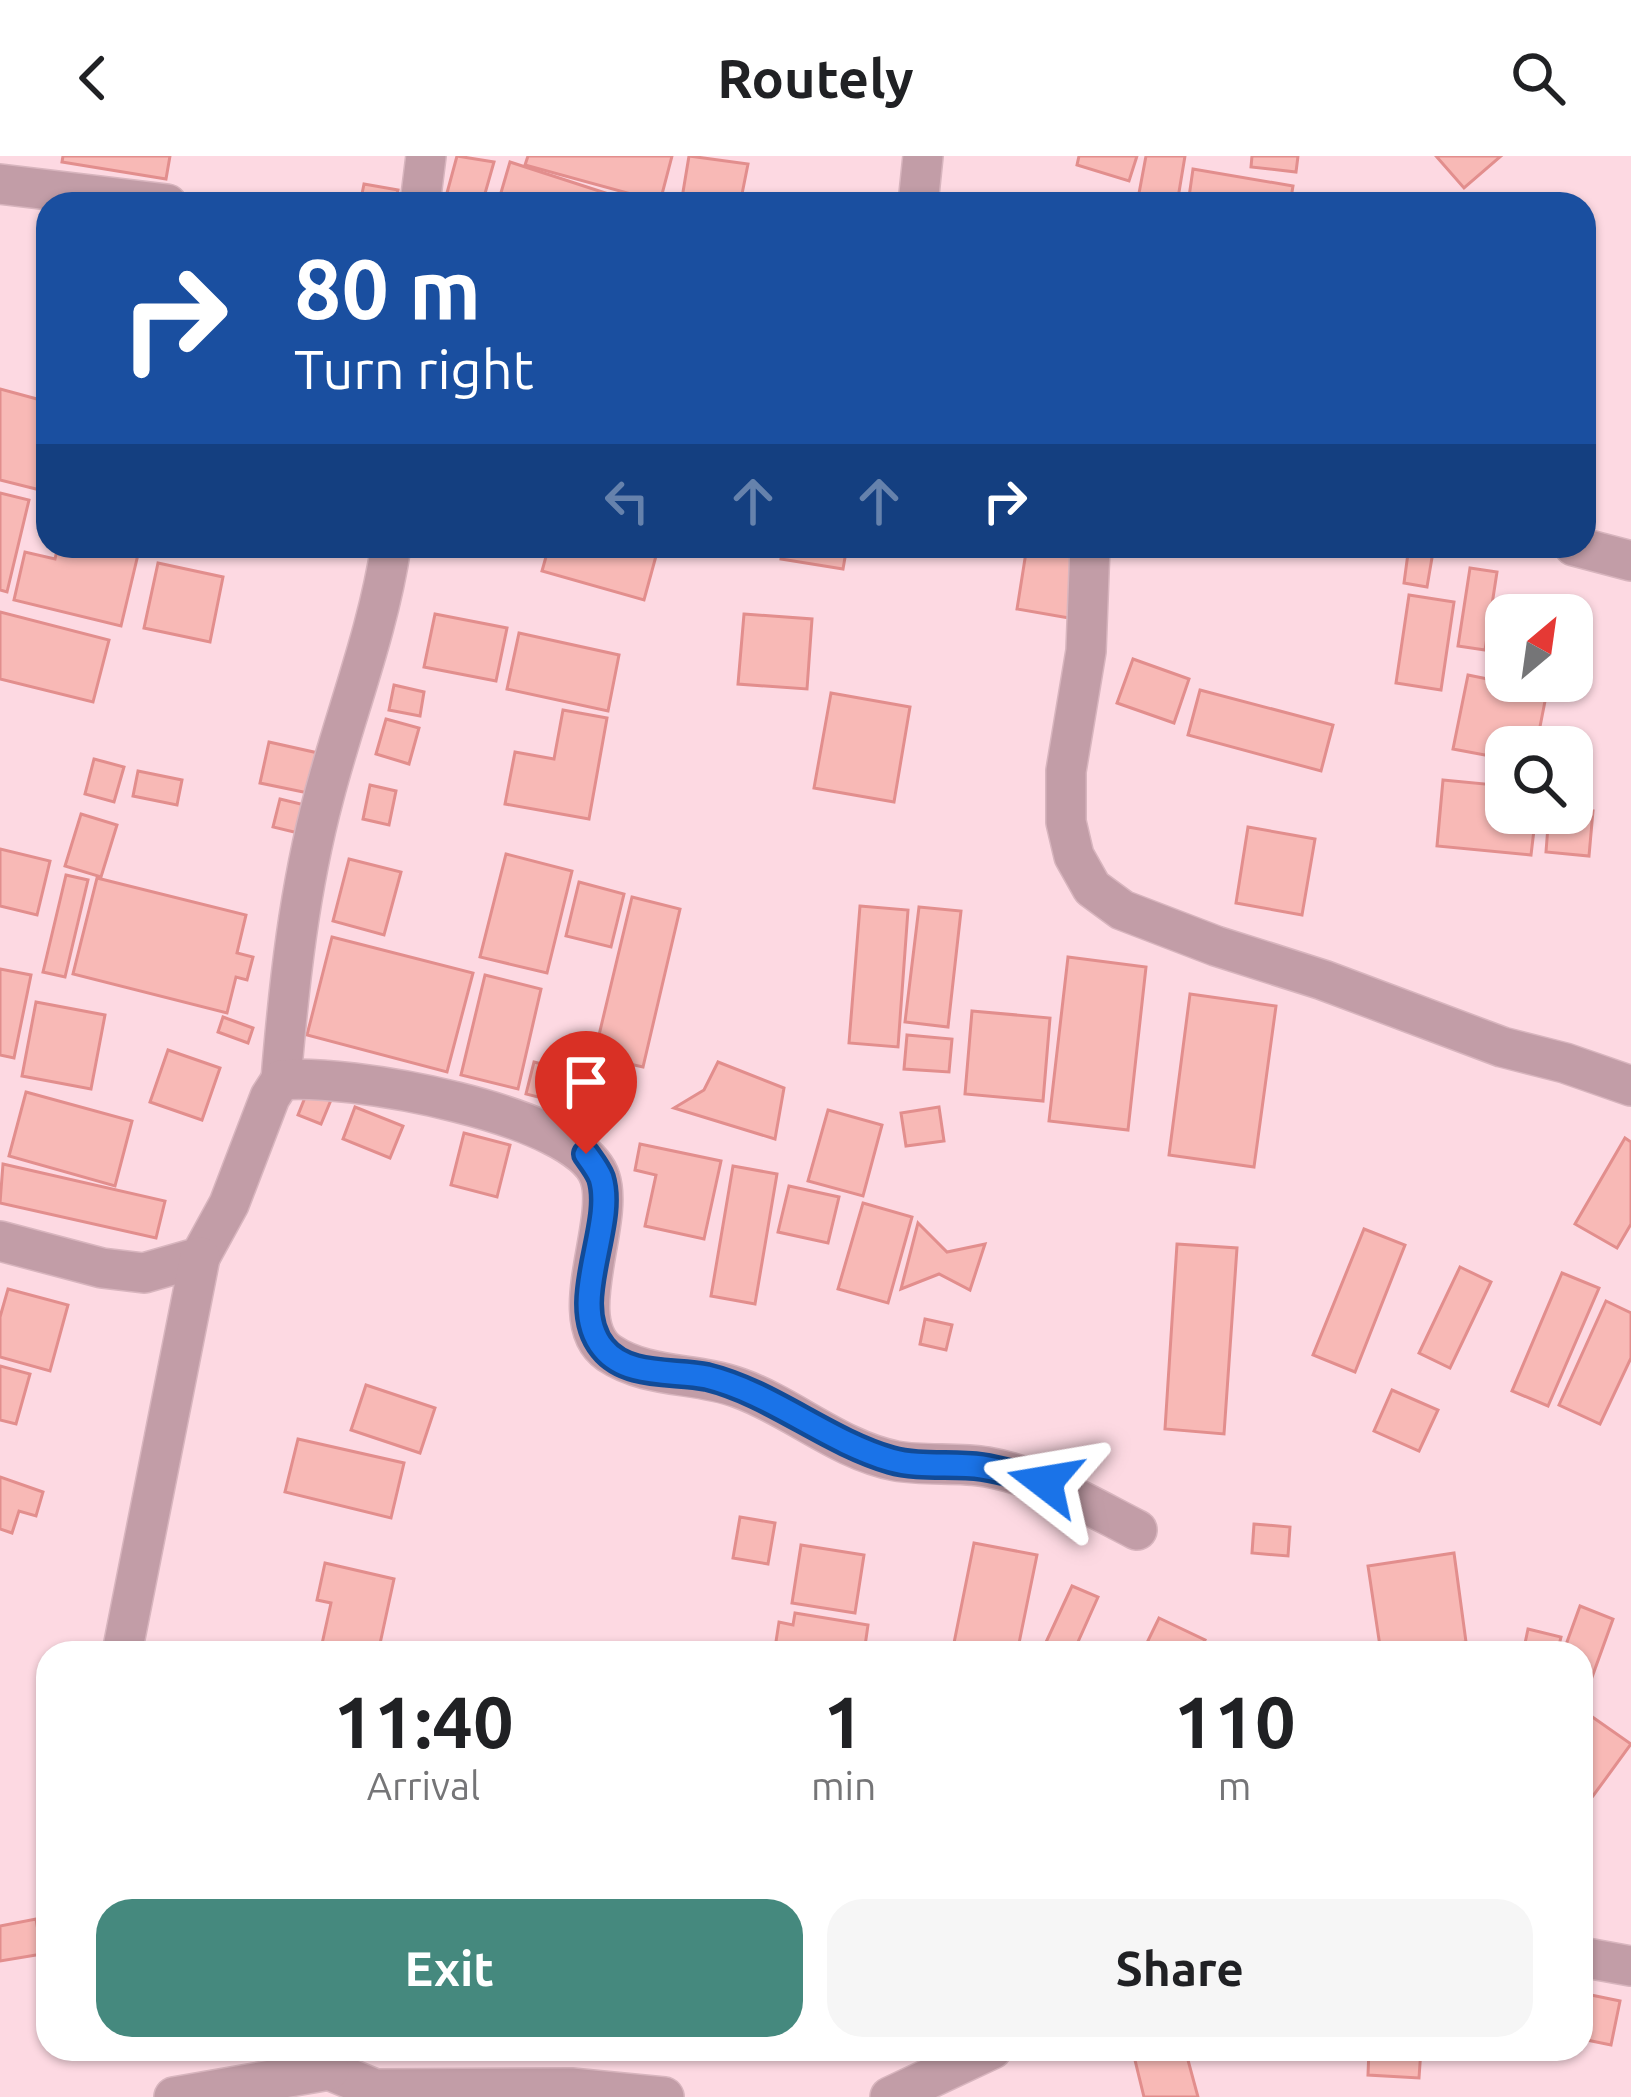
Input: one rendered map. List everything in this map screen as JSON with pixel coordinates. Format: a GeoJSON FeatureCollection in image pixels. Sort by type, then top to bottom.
{"type":"FeatureCollection","features":[{"type":"Feature","properties":{"kind":"street"},"geometry":{"type":"LineString","coordinates":[[422,192],[426,156]]}},
{"type":"Feature","properties":{"kind":"street"},"geometry":{"type":"LineString","coordinates":[[919,192],[923,156]]}},
{"type":"Feature","properties":{"kind":"street"},"geometry":{"type":"LineString","coordinates":[[0,184],[66,192]]}},
{"type":"Feature","properties":{"kind":"street"},"geometry":{"type":"LineString","coordinates":[[1596,551],[1631,560]]}},
{"type":"Feature","properties":{"kind":"street"},"geometry":{"type":"LineString","coordinates":[[124,1641],[200,1257],[229,1204],[281,1080],[292,943],[323,799],[382,600],[389,558]]}},
{"type":"Feature","properties":{"kind":"street"},"geometry":{"type":"LineString","coordinates":[[1090,558],[1086,651],[1066,771],[1066,822],[1073,856],[1092,888],[1122,910],[1216,946],[1502,1047],[1631,1086]]}},
{"type":"Feature","properties":{"kind":"street"},"geometry":{"type":"LineString","coordinates":[[281,1080],[304,1077],[398,1087],[524,1123],[559,1136],[586,1154],[600,1175],[604,1207],[590,1277],[590,1316],[603,1349],[638,1370],[704,1377],[743,1389],[816,1429],[893,1461],[985,1467],[1045,1482],[1137,1530]]}},
{"type":"Feature","properties":{"kind":"street"},"geometry":{"type":"LineString","coordinates":[[0,1240],[102,1268],[144,1273],[200,1257]]}},
{"type":"Feature","properties":{"kind":"street"},"geometry":{"type":"LineString","coordinates":[[1593,1959],[1631,1966]]}},
{"type":"Feature","properties":{"kind":"street"},"geometry":{"type":"LineString","coordinates":[[174,2097],[313,2061]]}},
{"type":"Feature","properties":{"kind":"street"},"geometry":{"type":"LineString","coordinates":[[325,2061],[375,2089],[571,2088],[664,2097]]}},
{"type":"Feature","properties":{"kind":"street"},"geometry":{"type":"LineString","coordinates":[[890,2097],[966,2061]]}},
{"type":"Feature","properties":{"kind":"building"},"geometry":{"type":"Polygon","coordinates":[[[63,156],[170,156],[166,179],[62,162],[63,156]]]}},
{"type":"Feature","properties":{"kind":"building"},"geometry":{"type":"Polygon","coordinates":[[[457,156],[494,162],[485,192],[447,192],[457,156]]]}},
{"type":"Feature","properties":{"kind":"building"},"geometry":{"type":"Polygon","coordinates":[[[528,156],[672,156],[663,192],[624,192],[525,165],[528,156]]]}},
{"type":"Feature","properties":{"kind":"building"},"geometry":{"type":"Polygon","coordinates":[[[689,156],[748,164],[742,192],[683,192],[689,156]]]}},
{"type":"Feature","properties":{"kind":"building"},"geometry":{"type":"Polygon","coordinates":[[[1079,156],[1137,156],[1129,181],[1077,165],[1079,156]]]}},
{"type":"Feature","properties":{"kind":"building"},"geometry":{"type":"Polygon","coordinates":[[[1146,156],[1185,156],[1179,192],[1139,192],[1146,156]]]}},
{"type":"Feature","properties":{"kind":"building"},"geometry":{"type":"Polygon","coordinates":[[[1252,156],[1298,156],[1296,172],[1251,167],[1252,156]]]}},
{"type":"Feature","properties":{"kind":"building"},"geometry":{"type":"Polygon","coordinates":[[[1436,156],[1501,156],[1464,188],[1436,156]]]}},
{"type":"Feature","properties":{"kind":"building"},"geometry":{"type":"Polygon","coordinates":[[[510,162],[602,192],[501,192],[510,162]]]}},
{"type":"Feature","properties":{"kind":"building"},"geometry":{"type":"Polygon","coordinates":[[[1193,169],[1293,186],[1292,192],[1190,192],[1193,169]]]}},
{"type":"Feature","properties":{"kind":"building"},"geometry":{"type":"Polygon","coordinates":[[[364,184],[398,190],[398,192],[362,192],[364,184]]]}},
{"type":"Feature","properties":{"kind":"building"},"geometry":{"type":"Polygon","coordinates":[[[0,389],[36,399],[36,489],[0,480],[0,389]]]}},
{"type":"Feature","properties":{"kind":"building"},"geometry":{"type":"Polygon","coordinates":[[[0,493],[29,500],[7,592],[0,590],[0,493]]]}},
{"type":"Feature","properties":{"kind":"building"},"geometry":{"type":"Polygon","coordinates":[[[25,552],[55,559],[137,558],[121,626],[14,600],[25,552]]]}},
{"type":"Feature","properties":{"kind":"building"},"geometry":{"type":"Polygon","coordinates":[[[546,558],[655,558],[644,600],[542,571],[546,558]]]}},
{"type":"Feature","properties":{"kind":"building"},"geometry":{"type":"Polygon","coordinates":[[[781,558],[845,558],[843,569],[781,558]]]}},
{"type":"Feature","properties":{"kind":"building"},"geometry":{"type":"Polygon","coordinates":[[[1025,558],[1079,558],[1069,618],[1017,609],[1025,558]]]}},
{"type":"Feature","properties":{"kind":"building"},"geometry":{"type":"Polygon","coordinates":[[[1407,558],[1432,558],[1427,587],[1404,583],[1407,558]]]}},
{"type":"Feature","properties":{"kind":"building"},"geometry":{"type":"Polygon","coordinates":[[[158,563],[223,577],[210,642],[144,628],[158,563]]]}},
{"type":"Feature","properties":{"kind":"building"},"geometry":{"type":"Polygon","coordinates":[[[1470,568],[1497,572],[1494,594],[1485,594],[1485,650],[1458,646],[1470,568]]]}},
{"type":"Feature","properties":{"kind":"building"},"geometry":{"type":"Polygon","coordinates":[[[1409,595],[1454,602],[1441,690],[1396,683],[1409,595]]]}},
{"type":"Feature","properties":{"kind":"building"},"geometry":{"type":"Polygon","coordinates":[[[0,612],[109,640],[93,702],[0,679],[0,612]]]}},
{"type":"Feature","properties":{"kind":"building"},"geometry":{"type":"Polygon","coordinates":[[[435,614],[507,628],[496,681],[424,667],[435,614]]]}},
{"type":"Feature","properties":{"kind":"building"},"geometry":{"type":"Polygon","coordinates":[[[744,614],[812,619],[807,689],[738,684],[744,614]]]}},
{"type":"Feature","properties":{"kind":"building"},"geometry":{"type":"Polygon","coordinates":[[[519,633],[619,655],[608,711],[507,689],[519,633]]]}},
{"type":"Feature","properties":{"kind":"building"},"geometry":{"type":"Polygon","coordinates":[[[1133,659],[1189,679],[1174,723],[1117,703],[1133,659]]]}},
{"type":"Feature","properties":{"kind":"building"},"geometry":{"type":"Polygon","coordinates":[[[1468,675],[1485,678],[1485,702],[1545,702],[1540,726],[1485,726],[1485,755],[1453,749],[1468,675]]]}},
{"type":"Feature","properties":{"kind":"building"},"geometry":{"type":"Polygon","coordinates":[[[394,685],[424,692],[420,716],[389,710],[394,685]]]}},
{"type":"Feature","properties":{"kind":"building"},"geometry":{"type":"Polygon","coordinates":[[[1200,690],[1333,725],[1321,771],[1188,735],[1200,690]]]}},
{"type":"Feature","properties":{"kind":"building"},"geometry":{"type":"Polygon","coordinates":[[[831,693],[910,707],[894,802],[814,788],[831,693]]]}},
{"type":"Feature","properties":{"kind":"building"},"geometry":{"type":"Polygon","coordinates":[[[563,710],[607,718],[589,819],[505,804],[515,752],[554,759],[563,710]]]}},
{"type":"Feature","properties":{"kind":"building"},"geometry":{"type":"Polygon","coordinates":[[[386,719],[419,728],[409,764],[376,754],[386,719]]]}},
{"type":"Feature","properties":{"kind":"building"},"geometry":{"type":"Polygon","coordinates":[[[269,742],[318,753],[308,793],[260,783],[269,742]]]}},
{"type":"Feature","properties":{"kind":"building"},"geometry":{"type":"Polygon","coordinates":[[[94,759],[124,767],[114,802],[85,794],[94,759]]]}},
{"type":"Feature","properties":{"kind":"building"},"geometry":{"type":"Polygon","coordinates":[[[138,771],[182,780],[177,805],[133,796],[138,771]]]}},
{"type":"Feature","properties":{"kind":"building"},"geometry":{"type":"Polygon","coordinates":[[[1443,780],[1485,784],[1485,834],[1534,834],[1531,855],[1437,846],[1443,780]]]}},
{"type":"Feature","properties":{"kind":"building"},"geometry":{"type":"Polygon","coordinates":[[[370,785],[396,791],[389,825],[363,819],[370,785]]]}},
{"type":"Feature","properties":{"kind":"building"},"geometry":{"type":"Polygon","coordinates":[[[280,799],[305,805],[298,833],[273,827],[280,799]]]}},
{"type":"Feature","properties":{"kind":"building"},"geometry":{"type":"Polygon","coordinates":[[[81,814],[117,825],[101,877],[65,866],[81,814]]]}},
{"type":"Feature","properties":{"kind":"building"},"geometry":{"type":"Polygon","coordinates":[[[1248,827],[1315,839],[1302,915],[1236,903],[1248,827]]]}},
{"type":"Feature","properties":{"kind":"building"},"geometry":{"type":"Polygon","coordinates":[[[1547,834],[1591,834],[1589,856],[1546,852],[1547,834]]]}},
{"type":"Feature","properties":{"kind":"building"},"geometry":{"type":"Polygon","coordinates":[[[0,849],[50,861],[37,915],[0,906],[0,849]]]}},
{"type":"Feature","properties":{"kind":"building"},"geometry":{"type":"Polygon","coordinates":[[[506,854],[572,871],[547,973],[480,957],[506,854]]]}},
{"type":"Feature","properties":{"kind":"building"},"geometry":{"type":"Polygon","coordinates":[[[349,859],[401,872],[384,935],[333,921],[349,859]]]}},
{"type":"Feature","properties":{"kind":"building"},"geometry":{"type":"Polygon","coordinates":[[[66,875],[88,880],[65,977],[43,972],[66,875]]]}},
{"type":"Feature","properties":{"kind":"building"},"geometry":{"type":"Polygon","coordinates":[[[97,878],[246,915],[237,953],[253,957],[247,980],[236,977],[227,1013],[73,974],[97,878]]]}},
{"type":"Feature","properties":{"kind":"building"},"geometry":{"type":"Polygon","coordinates":[[[579,882],[624,894],[611,947],[566,936],[579,882]]]}},
{"type":"Feature","properties":{"kind":"building"},"geometry":{"type":"Polygon","coordinates":[[[632,897],[680,909],[643,1067],[594,1056],[632,897]]]}},
{"type":"Feature","properties":{"kind":"building"},"geometry":{"type":"Polygon","coordinates":[[[860,906],[908,910],[898,1047],[849,1043],[860,906]]]}},
{"type":"Feature","properties":{"kind":"building"},"geometry":{"type":"Polygon","coordinates":[[[919,907],[961,911],[948,1027],[905,1022],[919,907]]]}},
{"type":"Feature","properties":{"kind":"building"},"geometry":{"type":"Polygon","coordinates":[[[332,937],[473,973],[447,1072],[307,1035],[332,937]]]}},
{"type":"Feature","properties":{"kind":"building"},"geometry":{"type":"Polygon","coordinates":[[[1068,957],[1146,967],[1128,1130],[1049,1121],[1068,957]]]}},
{"type":"Feature","properties":{"kind":"building"},"geometry":{"type":"Polygon","coordinates":[[[0,969],[31,975],[14,1058],[0,1055],[0,969]]]}},
{"type":"Feature","properties":{"kind":"building"},"geometry":{"type":"Polygon","coordinates":[[[485,975],[541,989],[518,1089],[461,1075],[485,975]]]}},
{"type":"Feature","properties":{"kind":"building"},"geometry":{"type":"Polygon","coordinates":[[[1190,994],[1276,1006],[1254,1167],[1169,1155],[1190,994]]]}},
{"type":"Feature","properties":{"kind":"building"},"geometry":{"type":"Polygon","coordinates":[[[36,1002],[105,1015],[91,1089],[22,1076],[36,1002]]]}},
{"type":"Feature","properties":{"kind":"building"},"geometry":{"type":"Polygon","coordinates":[[[972,1011],[1050,1018],[1043,1101],[965,1094],[972,1011]]]}},
{"type":"Feature","properties":{"kind":"building"},"geometry":{"type":"Polygon","coordinates":[[[223,1017],[253,1028],[248,1043],[218,1032],[223,1017]]]}},
{"type":"Feature","properties":{"kind":"building"},"geometry":{"type":"Polygon","coordinates":[[[907,1035],[952,1039],[949,1072],[904,1069],[907,1035]]]}},
{"type":"Feature","properties":{"kind":"building"},"geometry":{"type":"Polygon","coordinates":[[[168,1050],[220,1068],[202,1120],[150,1102],[168,1050]]]}},
{"type":"Feature","properties":{"kind":"building"},"geometry":{"type":"Polygon","coordinates":[[[534,1062],[570,1071],[562,1103],[526,1094],[534,1062]]]}},
{"type":"Feature","properties":{"kind":"building"},"geometry":{"type":"Polygon","coordinates":[[[718,1062],[784,1088],[775,1139],[674,1108],[704,1090],[718,1062]]]}},
{"type":"Feature","properties":{"kind":"building"},"geometry":{"type":"Polygon","coordinates":[[[308,1090],[331,1100],[321,1124],[298,1115],[308,1090]]]}},
{"type":"Feature","properties":{"kind":"building"},"geometry":{"type":"Polygon","coordinates":[[[26,1092],[132,1121],[115,1186],[9,1156],[26,1092]]]}},
{"type":"Feature","properties":{"kind":"building"},"geometry":{"type":"Polygon","coordinates":[[[355,1107],[403,1126],[390,1158],[343,1139],[355,1107]]]}},
{"type":"Feature","properties":{"kind":"building"},"geometry":{"type":"Polygon","coordinates":[[[939,1107],[944,1141],[906,1146],[901,1113],[939,1107]]]}},
{"type":"Feature","properties":{"kind":"building"},"geometry":{"type":"Polygon","coordinates":[[[828,1110],[882,1125],[863,1196],[808,1181],[828,1110]]]}},
{"type":"Feature","properties":{"kind":"building"},"geometry":{"type":"Polygon","coordinates":[[[464,1133],[510,1145],[497,1197],[451,1185],[464,1133]]]}},
{"type":"Feature","properties":{"kind":"building"},"geometry":{"type":"Polygon","coordinates":[[[1625,1138],[1631,1142],[1631,1224],[1617,1248],[1575,1224],[1625,1138]]]}},
{"type":"Feature","properties":{"kind":"building"},"geometry":{"type":"Polygon","coordinates":[[[640,1144],[721,1161],[704,1239],[645,1226],[656,1175],[635,1170],[640,1144]]]}},
{"type":"Feature","properties":{"kind":"building"},"geometry":{"type":"Polygon","coordinates":[[[3,1164],[165,1201],[156,1238],[0,1203],[3,1164]]]}},
{"type":"Feature","properties":{"kind":"building"},"geometry":{"type":"Polygon","coordinates":[[[733,1166],[777,1174],[755,1304],[711,1296],[733,1166]]]}},
{"type":"Feature","properties":{"kind":"building"},"geometry":{"type":"Polygon","coordinates":[[[789,1186],[839,1197],[828,1243],[778,1232],[789,1186]]]}},
{"type":"Feature","properties":{"kind":"building"},"geometry":{"type":"Polygon","coordinates":[[[863,1203],[912,1217],[888,1303],[838,1289],[863,1203]]]}},
{"type":"Feature","properties":{"kind":"building"},"geometry":{"type":"Polygon","coordinates":[[[918,1223],[947,1252],[985,1244],[970,1290],[939,1274],[901,1289],[918,1223]]]}},
{"type":"Feature","properties":{"kind":"building"},"geometry":{"type":"Polygon","coordinates":[[[1364,1229],[1405,1245],[1355,1372],[1313,1355],[1364,1229]]]}},
{"type":"Feature","properties":{"kind":"building"},"geometry":{"type":"Polygon","coordinates":[[[1177,1244],[1237,1248],[1224,1434],[1165,1429],[1177,1244]]]}},
{"type":"Feature","properties":{"kind":"building"},"geometry":{"type":"Polygon","coordinates":[[[1460,1267],[1491,1282],[1450,1368],[1419,1353],[1460,1267]]]}},
{"type":"Feature","properties":{"kind":"building"},"geometry":{"type":"Polygon","coordinates":[[[1562,1273],[1599,1288],[1548,1406],[1512,1391],[1562,1273]]]}},
{"type":"Feature","properties":{"kind":"building"},"geometry":{"type":"Polygon","coordinates":[[[8,1289],[68,1305],[50,1371],[0,1357],[0,1317],[8,1289]]]}},
{"type":"Feature","properties":{"kind":"building"},"geometry":{"type":"Polygon","coordinates":[[[1606,1301],[1631,1313],[1631,1358],[1600,1424],[1559,1405],[1606,1301]]]}},
{"type":"Feature","properties":{"kind":"building"},"geometry":{"type":"Polygon","coordinates":[[[925,1319],[952,1325],[946,1350],[920,1344],[925,1319]]]}},
{"type":"Feature","properties":{"kind":"building"},"geometry":{"type":"Polygon","coordinates":[[[0,1366],[30,1374],[16,1424],[0,1420],[0,1366]]]}},
{"type":"Feature","properties":{"kind":"building"},"geometry":{"type":"Polygon","coordinates":[[[366,1385],[435,1408],[420,1453],[351,1430],[366,1385]]]}},
{"type":"Feature","properties":{"kind":"building"},"geometry":{"type":"Polygon","coordinates":[[[1392,1390],[1438,1410],[1419,1451],[1374,1431],[1392,1390]]]}},
{"type":"Feature","properties":{"kind":"building"},"geometry":{"type":"Polygon","coordinates":[[[298,1439],[404,1463],[391,1518],[285,1492],[298,1439]]]}},
{"type":"Feature","properties":{"kind":"building"},"geometry":{"type":"Polygon","coordinates":[[[0,1477],[43,1492],[36,1516],[19,1511],[12,1533],[0,1529],[0,1477]]]}},
{"type":"Feature","properties":{"kind":"building"},"geometry":{"type":"Polygon","coordinates":[[[740,1517],[775,1523],[768,1564],[733,1558],[740,1517]]]}},
{"type":"Feature","properties":{"kind":"building"},"geometry":{"type":"Polygon","coordinates":[[[1254,1524],[1290,1527],[1288,1556],[1252,1553],[1254,1524]]]}},
{"type":"Feature","properties":{"kind":"building"},"geometry":{"type":"Polygon","coordinates":[[[974,1543],[1037,1555],[1019,1641],[954,1641],[974,1543]]]}},
{"type":"Feature","properties":{"kind":"building"},"geometry":{"type":"Polygon","coordinates":[[[801,1545],[864,1555],[855,1613],[792,1603],[801,1545]]]}},
{"type":"Feature","properties":{"kind":"building"},"geometry":{"type":"Polygon","coordinates":[[[1454,1553],[1466,1641],[1379,1641],[1368,1566],[1454,1553]]]}},
{"type":"Feature","properties":{"kind":"building"},"geometry":{"type":"Polygon","coordinates":[[[325,1563],[394,1579],[381,1641],[323,1641],[331,1603],[317,1600],[325,1563]]]}},
{"type":"Feature","properties":{"kind":"building"},"geometry":{"type":"Polygon","coordinates":[[[1072,1586],[1098,1597],[1078,1641],[1047,1641],[1072,1586]]]}},
{"type":"Feature","properties":{"kind":"building"},"geometry":{"type":"Polygon","coordinates":[[[1580,1606],[1613,1619],[1593,1674],[1593,1641],[1567,1641],[1580,1606]]]}},
{"type":"Feature","properties":{"kind":"building"},"geometry":{"type":"Polygon","coordinates":[[[795,1613],[868,1625],[866,1641],[776,1641],[779,1622],[793,1625],[795,1613]]]}},
{"type":"Feature","properties":{"kind":"building"},"geometry":{"type":"Polygon","coordinates":[[[1159,1618],[1205,1640],[1204,1641],[1148,1641],[1159,1618]]]}},
{"type":"Feature","properties":{"kind":"building"},"geometry":{"type":"Polygon","coordinates":[[[1528,1629],[1561,1637],[1560,1641],[1526,1641],[1528,1629]]]}},
{"type":"Feature","properties":{"kind":"building"},"geometry":{"type":"Polygon","coordinates":[[[1593,1717],[1631,1744],[1593,1796],[1593,1717]]]}},
{"type":"Feature","properties":{"kind":"building"},"geometry":{"type":"Polygon","coordinates":[[[36,1919],[36,1955],[0,1961],[0,1926],[36,1919]]]}},
{"type":"Feature","properties":{"kind":"building"},"geometry":{"type":"Polygon","coordinates":[[[1593,1995],[1620,2001],[1611,2045],[1593,2041],[1593,1995]]]}},
{"type":"Feature","properties":{"kind":"building"},"geometry":{"type":"Polygon","coordinates":[[[1135,2061],[1188,2061],[1198,2097],[1144,2097],[1135,2061]]]}},
{"type":"Feature","properties":{"kind":"building"},"geometry":{"type":"Polygon","coordinates":[[[1369,2061],[1420,2061],[1419,2078],[1368,2075],[1369,2061]]]}},
{"type":"Feature","properties":{"kind":"route"},"geometry":{"type":"LineString","coordinates":[[586,1154],[600,1175],[604,1207],[590,1277],[590,1316],[603,1349],[638,1370],[704,1377],[743,1389],[816,1429],[893,1461],[985,1467],[1045,1482]]}}]}
